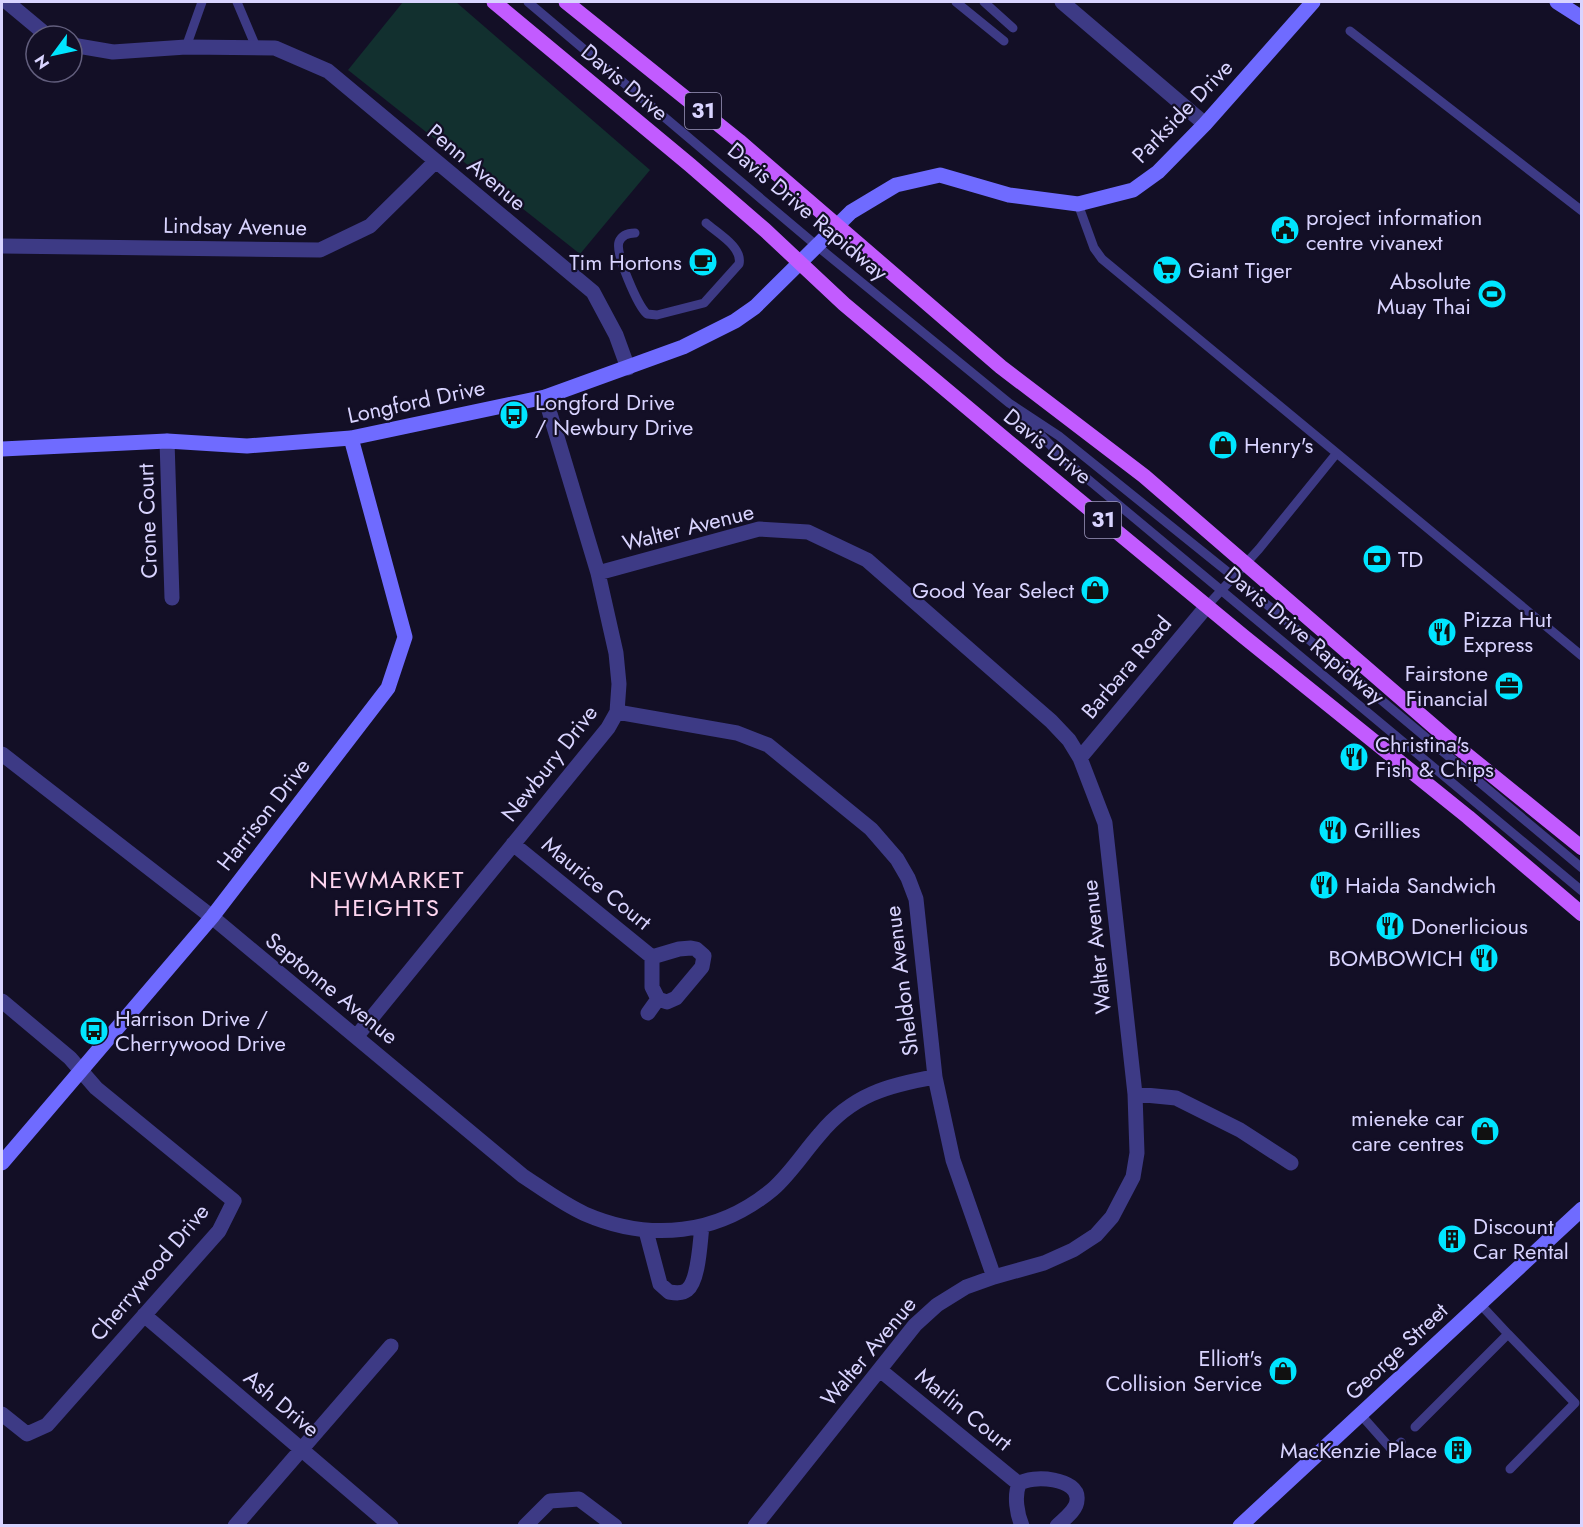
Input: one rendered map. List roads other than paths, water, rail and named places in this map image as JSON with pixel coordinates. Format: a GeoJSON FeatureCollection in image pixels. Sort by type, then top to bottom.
{"type":"FeatureCollection","features":[{"type":"Feature","properties":{"kind":"main road","name":"Davis Drive"},"geometry":{"type":"LineString","coordinates":[[495,2],[690,165],[801,262],[844,304],[999,435],[1260,651],[1468,817],[1581,914]]}},
{"type":"Feature","properties":{"kind":"main road","name":"Davis Drive"},"geometry":{"type":"LineString","coordinates":[[566,2],[731,134],[1000,367],[1144,476],[1461,750],[1581,848]]}},
{"type":"Feature","properties":{"kind":"street"},"geometry":{"type":"LineString","coordinates":[[7,2],[33,24]]}},
{"type":"Feature","properties":{"kind":"street"},"geometry":{"type":"LineString","coordinates":[[1062,2],[1205,124]]}},
{"type":"Feature","properties":{"kind":"street"},"geometry":{"type":"LineString","coordinates":[[1557,2],[1581,18]]}},
{"type":"Feature","properties":{"kind":"street","name":"Parkside Drive"},"geometry":{"type":"LineString","coordinates":[[801,262],[850,212],[896,185],[940,175],[1009,195],[1078,204],[1133,190],[1158,172],[1205,124],[1308,3]]}},
{"type":"Feature","properties":{"kind":"street","name":"Penn Avenue"},"geometry":{"type":"LineString","coordinates":[[84,47],[113,52],[186,47],[275,48],[328,71],[592,292],[616,335],[628,368]]}},
{"type":"Feature","properties":{"kind":"street","name":"Lindsay Avenue"},"geometry":{"type":"LineString","coordinates":[[2,246],[320,250],[370,226],[436,161]]}},
{"type":"Feature","properties":{"kind":"street","name":"Longford Drive"},"geometry":{"type":"LineString","coordinates":[[2,449],[167,441],[247,446],[351,438],[545,397],[683,347],[735,321],[755,307],[801,262]]}},
{"type":"Feature","properties":{"kind":"street","name":"Newbury Drive"},"geometry":{"type":"LineString","coordinates":[[356,1037],[608,728],[617,712],[619,684],[616,652],[598,573],[545,397]]}},
{"type":"Feature","properties":{"kind":"street","name":"Harrison Drive"},"geometry":{"type":"LineString","coordinates":[[2,1163],[212,917],[388,688],[405,637],[351,438]]}},
{"type":"Feature","properties":{"kind":"street","name":"Crone Court"},"geometry":{"type":"LineString","coordinates":[[167,441],[172,598]]}},
{"type":"Feature","properties":{"kind":"street","name":"Walter Avenue"},"geometry":{"type":"LineString","coordinates":[[598,573],[759,530],[808,532],[867,560],[1069,740],[1080,758],[1105,823],[1135,1094],[1137,1153],[1133,1177],[1112,1217],[1096,1235],[1073,1250],[1044,1263],[966,1287],[937,1305],[915,1325],[755,1526]]}},
{"type":"Feature","properties":{"kind":"street","name":"Barbara Road"},"geometry":{"type":"LineString","coordinates":[[1080,758],[1207,606]]}},
{"type":"Feature","properties":{"kind":"street","name":"Sheldon Avenue"},"geometry":{"type":"LineString","coordinates":[[617,712],[737,733],[768,745],[871,829],[885,844],[908,878],[916,899],[935,1077],[953,1160],[994,1277]]}},
{"type":"Feature","properties":{"kind":"street","name":"Septonne Avenue"},"geometry":{"type":"LineString","coordinates":[[2,754],[212,917],[523,1176],[583,1213],[609,1223],[646,1231],[681,1230],[728,1217],[772,1189],[793,1169],[834,1118],[853,1103],[889,1086],[935,1077]]}},
{"type":"Feature","properties":{"kind":"street","name":"Maurice Court"},"geometry":{"type":"LineString","coordinates":[[513,844],[652,957]]}},
{"type":"Feature","properties":{"kind":"street","name":"Maurice Court"},"geometry":{"type":"LineString","coordinates":[[685,947],[696,949],[704,956],[702,968],[676,998],[667,1002],[658,999],[652,987],[652,957],[685,947]]}},
{"type":"Feature","properties":{"kind":"street"},"geometry":{"type":"LineString","coordinates":[[648,1013],[658,999]]}},
{"type":"Feature","properties":{"kind":"street","name":"Cherrywood Drive"},"geometry":{"type":"LineString","coordinates":[[2,1001],[70,1058],[96,1088],[234,1201],[219,1231],[47,1425],[27,1434],[2,1414]]}},
{"type":"Feature","properties":{"kind":"street"},"geometry":{"type":"LineString","coordinates":[[1135,1094],[1176,1098],[1240,1130],[1291,1163]]}},
{"type":"Feature","properties":{"kind":"street","name":"George Street"},"geometry":{"type":"LineString","coordinates":[[1240,1526],[1581,1209]]}},
{"type":"Feature","properties":{"kind":"street"},"geometry":{"type":"LineString","coordinates":[[646,1231],[660,1284],[669,1292],[682,1293],[694,1281],[702,1226]]}},
{"type":"Feature","properties":{"kind":"street","name":"Ash Drive"},"geometry":{"type":"LineString","coordinates":[[144,1315],[391,1526]]}},
{"type":"Feature","properties":{"kind":"street"},"geometry":{"type":"LineString","coordinates":[[235,1526],[391,1346]]}},
{"type":"Feature","properties":{"kind":"street","name":"Marlin Court"},"geometry":{"type":"LineString","coordinates":[[880,1370],[1019,1484]]}},
{"type":"Feature","properties":{"kind":"street","name":"Marlin Court"},"geometry":{"type":"LineString","coordinates":[[1022,1526],[1018,1510],[1017,1488],[1022,1481],[1042,1479],[1063,1482],[1073,1489],[1078,1499],[1073,1510],[1057,1526]]}},
{"type":"Feature","properties":{"kind":"street"},"geometry":{"type":"LineString","coordinates":[[525,1526],[550,1501],[579,1500],[615,1526]]}},
{"type":"Feature","properties":{"kind":"lane"},"geometry":{"type":"LineString","coordinates":[[186,47],[202,2]]}},
{"type":"Feature","properties":{"kind":"lane"},"geometry":{"type":"LineString","coordinates":[[237,2],[256,47]]}},
{"type":"Feature","properties":{"kind":"lane","name":"Davis Drive Rapidway"},"geometry":{"type":"LineString","coordinates":[[528,2],[817,246],[1009,403],[1059,436],[1234,577],[1581,868]]}},
{"type":"Feature","properties":{"kind":"lane"},"geometry":{"type":"LineString","coordinates":[[956,2],[1004,41]]}},
{"type":"Feature","properties":{"kind":"lane"},"geometry":{"type":"LineString","coordinates":[[984,2],[1013,28]]}},
{"type":"Feature","properties":{"kind":"lane"},"geometry":{"type":"LineString","coordinates":[[1350,31],[1581,212]]}},
{"type":"Feature","properties":{"kind":"lane"},"geometry":{"type":"LineString","coordinates":[[1078,204],[1094,248],[1102,259],[1581,656]]}},
{"type":"Feature","properties":{"kind":"lane"},"geometry":{"type":"LineString","coordinates":[[635,233],[622,237],[619,242],[619,253],[641,306],[647,314],[657,315],[704,303],[739,264],[740,256],[736,249],[706,224]]}},
{"type":"Feature","properties":{"kind":"lane","name":"Davis Drive Rapidway"},"geometry":{"type":"LineString","coordinates":[[1009,403],[1066,461],[1581,891]]}},
{"type":"Feature","properties":{"kind":"lane"},"geometry":{"type":"LineString","coordinates":[[1207,606],[1234,577],[1336,454]]}},
{"type":"Feature","properties":{"kind":"lane"},"geometry":{"type":"LineString","coordinates":[[1480,1304],[1575,1403],[1510,1469]]}},
{"type":"Feature","properties":{"kind":"lane"},"geometry":{"type":"LineString","coordinates":[[1415,1427],[1509,1334]]}},
{"type":"Feature","properties":{"kind":"lane"},"geometry":{"type":"LineString","coordinates":[[1361,1414],[1392,1450],[1401,1442]]}},
{"type":"Feature","properties":{"kind":"place","name":"project information centre vivanext"},"geometry":{"type":"Point","coordinates":[1285,230]}},
{"type":"Feature","properties":{"kind":"place","name":"Tim Hortons"},"geometry":{"type":"Point","coordinates":[703,262]}},
{"type":"Feature","properties":{"kind":"place","name":"Giant Tiger"},"geometry":{"type":"Point","coordinates":[1167,270]}},
{"type":"Feature","properties":{"kind":"place","name":"Absolute Muay Thai"},"geometry":{"type":"Point","coordinates":[1492,294]}},
{"type":"Feature","properties":{"kind":"place","name":"Longford Drive / Newbury Drive"},"geometry":{"type":"Point","coordinates":[514,415]}},
{"type":"Feature","properties":{"kind":"place","name":"Henry's"},"geometry":{"type":"Point","coordinates":[1223,445]}},
{"type":"Feature","properties":{"kind":"place","name":"TD"},"geometry":{"type":"Point","coordinates":[1377,559]}},
{"type":"Feature","properties":{"kind":"place","name":"Good Year Select"},"geometry":{"type":"Point","coordinates":[1095,590]}},
{"type":"Feature","properties":{"kind":"place","name":"Pizza Hut Express"},"geometry":{"type":"Point","coordinates":[1442,632]}},
{"type":"Feature","properties":{"kind":"place","name":"Fairstone Financial"},"geometry":{"type":"Point","coordinates":[1509,686]}},
{"type":"Feature","properties":{"kind":"place","name":"Christina's Fish & Chips"},"geometry":{"type":"Point","coordinates":[1354,757]}},
{"type":"Feature","properties":{"kind":"place","name":"Grillies"},"geometry":{"type":"Point","coordinates":[1333,830]}},
{"type":"Feature","properties":{"kind":"place","name":"Haida Sandwich"},"geometry":{"type":"Point","coordinates":[1324,885]}},
{"type":"Feature","properties":{"kind":"place","name":"Donerlicious"},"geometry":{"type":"Point","coordinates":[1390,926]}},
{"type":"Feature","properties":{"kind":"place","name":"BOMBOWICH"},"geometry":{"type":"Point","coordinates":[1484,958]}},
{"type":"Feature","properties":{"kind":"place","name":"Harrison Drive / Cherrywood Drive"},"geometry":{"type":"Point","coordinates":[94,1031]}},
{"type":"Feature","properties":{"kind":"place","name":"mieneke car care centres"},"geometry":{"type":"Point","coordinates":[1485,1131]}},
{"type":"Feature","properties":{"kind":"place","name":"Discount Car Rental"},"geometry":{"type":"Point","coordinates":[1452,1239]}},
{"type":"Feature","properties":{"kind":"place","name":"Elliott's Collision Service"},"geometry":{"type":"Point","coordinates":[1283,1371]}},
{"type":"Feature","properties":{"kind":"place","name":"MacKenzie Place"},"geometry":{"type":"Point","coordinates":[1458,1450]}},
{"type":"Feature","properties":{"kind":"district","name":"NEWMARKET HEIGHTS"},"geometry":{"type":"Point","coordinates":[387,894]}}]}
